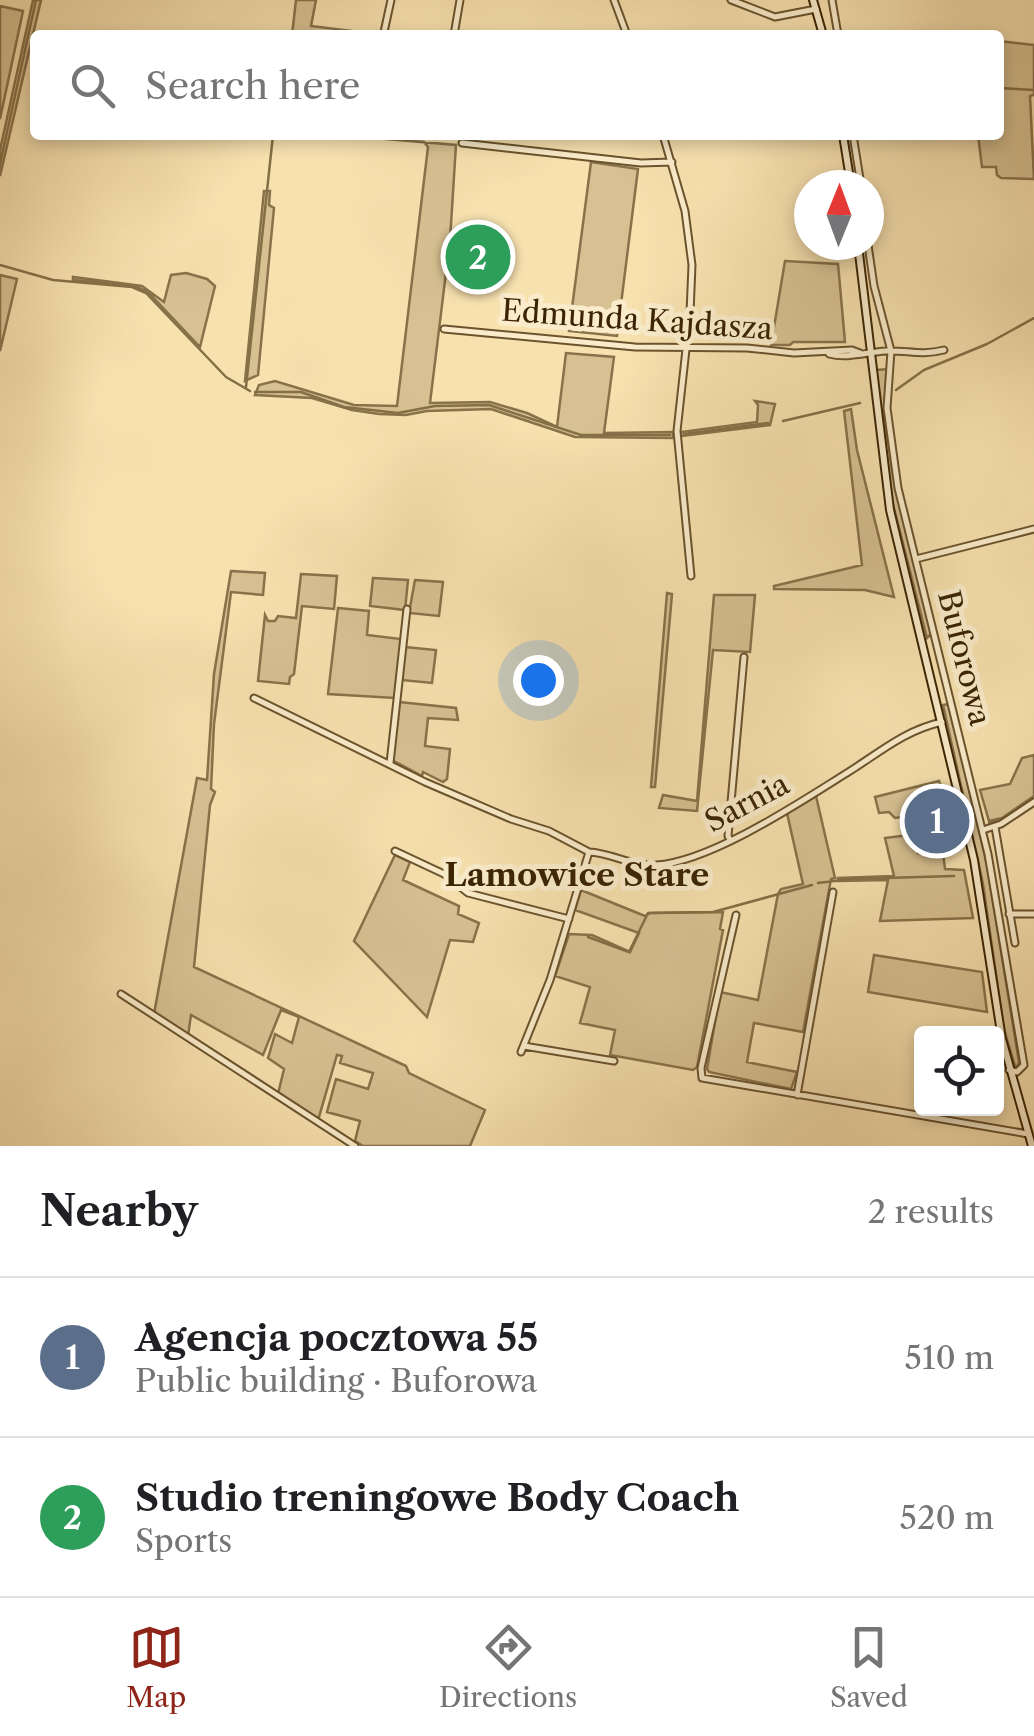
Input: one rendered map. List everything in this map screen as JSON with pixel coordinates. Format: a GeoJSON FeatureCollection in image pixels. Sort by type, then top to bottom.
{"type":"FeatureCollection","features":[{"type":"Feature","properties":{"kind":"main road"},"geometry":{"type":"LineString","coordinates":[[814,0],[822,30]]}},
{"type":"Feature","properties":{"kind":"main road"},"geometry":{"type":"LineString","coordinates":[[844,140],[849,170]]}},
{"type":"Feature","properties":{"kind":"main road","name":"Buforowa"},"geometry":{"type":"LineString","coordinates":[[860,260],[890,510],[978,875],[1002,1039],[1032,1146]]}},
{"type":"Feature","properties":{"kind":"street"},"geometry":{"type":"LineString","coordinates":[[384,30],[391,0]]}},
{"type":"Feature","properties":{"kind":"street"},"geometry":{"type":"LineString","coordinates":[[455,30],[460,0]]}},
{"type":"Feature","properties":{"kind":"street"},"geometry":{"type":"LineString","coordinates":[[614,0],[625,30]]}},
{"type":"Feature","properties":{"kind":"street"},"geometry":{"type":"LineString","coordinates":[[731,0],[776,17],[816,9]]}},
{"type":"Feature","properties":{"kind":"street"},"geometry":{"type":"LineString","coordinates":[[832,0],[837,30]]}},
{"type":"Feature","properties":{"kind":"street"},"geometry":{"type":"LineString","coordinates":[[665,140],[686,211],[692,266],[677,431],[691,576]]}},
{"type":"Feature","properties":{"kind":"street"},"geometry":{"type":"LineString","coordinates":[[854,140],[859,170]]}},
{"type":"Feature","properties":{"kind":"street"},"geometry":{"type":"LineString","coordinates":[[462,142],[651,164],[672,162]]}},
{"type":"Feature","properties":{"kind":"street","name":"Buforowa"},"geometry":{"type":"LineString","coordinates":[[870,260],[891,351],[887,408],[892,449],[915,559],[983,830],[1024,1065],[1017,1072],[1010,1070]]}},
{"type":"Feature","properties":{"kind":"street","name":"Edmunda Kajdasza"},"geometry":{"type":"LineString","coordinates":[[444,329],[634,347],[826,353],[891,351],[916,355],[944,350]]}},
{"type":"Feature","properties":{"kind":"street"},"geometry":{"type":"LineString","coordinates":[[915,559],[1034,530]]}},
{"type":"Feature","properties":{"kind":"street"},"geometry":{"type":"LineString","coordinates":[[390,763],[407,609]]}},
{"type":"Feature","properties":{"kind":"street"},"geometry":{"type":"LineString","coordinates":[[730,840],[744,657]]}},
{"type":"Feature","properties":{"kind":"street","name":"Sarnia"},"geometry":{"type":"LineString","coordinates":[[254,698],[487,810],[549,831],[589,852],[660,865],[683,860],[730,840],[843,776],[906,732],[942,722]]}},
{"type":"Feature","properties":{"kind":"street"},"geometry":{"type":"LineString","coordinates":[[983,830],[1034,802]]}},
{"type":"Feature","properties":{"kind":"street"},"geometry":{"type":"LineString","coordinates":[[994,827],[1015,944]]}},
{"type":"Feature","properties":{"kind":"street"},"geometry":{"type":"LineString","coordinates":[[396,851],[444,874],[468,893],[569,920]]}},
{"type":"Feature","properties":{"kind":"street"},"geometry":{"type":"LineString","coordinates":[[589,852],[550,980],[522,1049],[614,1062]]}},
{"type":"Feature","properties":{"kind":"street"},"geometry":{"type":"LineString","coordinates":[[797,1095],[833,892]]}},
{"type":"Feature","properties":{"kind":"street"},"geometry":{"type":"LineString","coordinates":[[1010,914],[1034,914]]}},
{"type":"Feature","properties":{"kind":"street"},"geometry":{"type":"LineString","coordinates":[[736,915],[701,1068],[702,1078],[1030,1134]]}},
{"type":"Feature","properties":{"kind":"street"},"geometry":{"type":"LineString","coordinates":[[121,994],[354,1146]]}},
{"type":"Feature","properties":{"kind":"shaded area"},"geometry":{"type":"Polygon","coordinates":[[[33,0],[41,0],[34,30],[30,30],[30,47],[0,176],[0,150],[33,0]]]}},
{"type":"Feature","properties":{"kind":"shaded area"},"geometry":{"type":"Polygon","coordinates":[[[296,0],[316,0],[311,26],[343,30],[293,30],[296,0]]]}},
{"type":"Feature","properties":{"kind":"shaded area"},"geometry":{"type":"Polygon","coordinates":[[[0,6],[23,11],[0,119],[0,6]]]}},
{"type":"Feature","properties":{"kind":"shaded area"},"geometry":{"type":"Polygon","coordinates":[[[1004,42],[1034,45],[1034,95],[1030,96],[1034,179],[1001,178],[996,167],[982,167],[979,140],[1004,140],[1004,42]]]}},
{"type":"Feature","properties":{"kind":"shaded area"},"geometry":{"type":"Polygon","coordinates":[[[424,142],[456,145],[450,240],[430,403],[490,402],[557,427],[566,353],[614,357],[604,433],[673,432],[673,438],[575,437],[491,409],[379,414],[312,398],[255,395],[259,385],[275,381],[354,405],[397,406],[428,147],[424,142]]]}},
{"type":"Feature","properties":{"kind":"shaded area"},"geometry":{"type":"Polygon","coordinates":[[[591,162],[638,169],[617,336],[569,331],[591,162]]]}},
{"type":"Feature","properties":{"kind":"shaded area"},"geometry":{"type":"Polygon","coordinates":[[[264,191],[270,191],[269,205],[274,208],[258,375],[245,381],[264,191]]]}},
{"type":"Feature","properties":{"kind":"shaded area"},"geometry":{"type":"Polygon","coordinates":[[[785,261],[838,264],[845,342],[771,345],[785,261]]]}},
{"type":"Feature","properties":{"kind":"shaded area"},"geometry":{"type":"Polygon","coordinates":[[[186,273],[207,279],[215,286],[200,347],[148,292],[134,286],[73,280],[142,286],[164,302],[171,275],[186,273]]]}},
{"type":"Feature","properties":{"kind":"shaded area"},"geometry":{"type":"Polygon","coordinates":[[[0,275],[17,279],[0,351],[0,275]]]}},
{"type":"Feature","properties":{"kind":"shaded area"},"geometry":{"type":"Polygon","coordinates":[[[889,369],[884,412],[893,476],[932,633],[927,638],[892,500],[876,370],[889,369]]]}},
{"type":"Feature","properties":{"kind":"shaded area"},"geometry":{"type":"Polygon","coordinates":[[[755,401],[775,404],[770,425],[681,436],[681,432],[757,422],[755,401]]]}},
{"type":"Feature","properties":{"kind":"shaded area"},"geometry":{"type":"Polygon","coordinates":[[[851,409],[857,450],[894,597],[865,590],[774,589],[862,565],[844,411],[851,409]]]}},
{"type":"Feature","properties":{"kind":"shaded area"},"geometry":{"type":"Polygon","coordinates":[[[231,571],[265,573],[263,595],[231,592],[214,724],[211,789],[215,792],[210,805],[194,967],[406,1066],[409,1073],[485,1110],[470,1146],[363,1146],[355,1141],[360,1121],[327,1112],[336,1079],[368,1089],[373,1073],[340,1063],[342,1056],[337,1055],[319,1117],[278,1094],[284,1069],[268,1058],[275,1034],[292,1043],[299,1017],[281,1010],[263,1055],[191,1015],[188,1036],[154,1014],[197,778],[207,780],[214,674],[231,571]]]}},
{"type":"Feature","properties":{"kind":"shaded area"},"geometry":{"type":"Polygon","coordinates":[[[301,574],[337,576],[334,609],[302,606],[294,674],[289,684],[258,681],[265,615],[268,621],[275,621],[278,616],[296,618],[301,574]]]}},
{"type":"Feature","properties":{"kind":"shaded area"},"geometry":{"type":"Polygon","coordinates":[[[373,578],[408,580],[405,610],[370,606],[373,578]]]}},
{"type":"Feature","properties":{"kind":"shaded area"},"geometry":{"type":"Polygon","coordinates":[[[415,580],[443,582],[439,616],[409,613],[415,580]]]}},
{"type":"Feature","properties":{"kind":"shaded area"},"geometry":{"type":"Polygon","coordinates":[[[667,593],[672,594],[655,787],[651,787],[667,593]]]}},
{"type":"Feature","properties":{"kind":"shaded area"},"geometry":{"type":"Polygon","coordinates":[[[714,595],[755,595],[750,652],[713,650],[697,811],[659,808],[663,795],[697,801],[714,595]]]}},
{"type":"Feature","properties":{"kind":"shaded area"},"geometry":{"type":"Polygon","coordinates":[[[338,608],[369,611],[367,635],[401,639],[395,698],[328,694],[338,608]]]}},
{"type":"Feature","properties":{"kind":"shaded area"},"geometry":{"type":"Polygon","coordinates":[[[405,647],[436,650],[432,683],[401,680],[405,647]]]}},
{"type":"Feature","properties":{"kind":"shaded area"},"geometry":{"type":"Polygon","coordinates":[[[399,702],[456,708],[458,720],[428,718],[425,746],[450,749],[447,779],[443,782],[392,760],[399,702]]]}},
{"type":"Feature","properties":{"kind":"shaded area"},"geometry":{"type":"Polygon","coordinates":[[[949,704],[987,865],[1019,1062],[1016,1069],[1004,1030],[983,884],[943,705],[949,704]]]}},
{"type":"Feature","properties":{"kind":"shaded area"},"geometry":{"type":"Polygon","coordinates":[[[1034,755],[1034,796],[1002,818],[989,821],[980,790],[1010,784],[1022,758],[1034,755]]]}},
{"type":"Feature","properties":{"kind":"shaded area"},"geometry":{"type":"Polygon","coordinates":[[[939,781],[949,810],[895,818],[889,812],[879,813],[875,797],[939,781]]]}},
{"type":"Feature","properties":{"kind":"shaded area"},"geometry":{"type":"Polygon","coordinates":[[[816,796],[835,878],[831,879],[803,1032],[754,1023],[747,1062],[797,1072],[791,1089],[709,1072],[720,992],[758,1000],[778,894],[781,889],[803,884],[787,813],[816,796]]]}},
{"type":"Feature","properties":{"kind":"shaded area"},"geometry":{"type":"Polygon","coordinates":[[[917,834],[918,853],[943,853],[945,869],[964,870],[973,918],[880,921],[888,880],[838,881],[894,876],[885,838],[917,834]]]}},
{"type":"Feature","properties":{"kind":"shaded area"},"geometry":{"type":"Polygon","coordinates":[[[395,855],[410,862],[403,880],[459,906],[458,914],[479,923],[473,942],[450,940],[427,1017],[354,941],[395,855]]]}},
{"type":"Feature","properties":{"kind":"shaded area"},"geometry":{"type":"Polygon","coordinates":[[[581,890],[645,916],[723,912],[697,1067],[693,1070],[610,1055],[615,1030],[580,1023],[590,987],[555,976],[569,934],[592,935],[630,952],[639,933],[575,910],[581,890]]]}},
{"type":"Feature","properties":{"kind":"shaded area"},"geometry":{"type":"Polygon","coordinates":[[[874,955],[982,972],[987,1012],[868,992],[874,955]]]}},
{"type":"Feature","properties":{"kind":"waterway"},"geometry":{"type":"LineString","coordinates":[[0,164],[36,0]]}},
{"type":"Feature","properties":{"kind":"waterway"},"geometry":{"type":"LineString","coordinates":[[1004,88],[1034,90]]}},
{"type":"Feature","properties":{"kind":"waterway"},"geometry":{"type":"LineString","coordinates":[[246,387],[272,140]]}},
{"type":"Feature","properties":{"kind":"waterway"},"geometry":{"type":"LineString","coordinates":[[0,265],[53,280],[132,287],[146,293],[226,377],[250,391]]}},
{"type":"Feature","properties":{"kind":"waterway"},"geometry":{"type":"LineString","coordinates":[[896,390],[924,370],[987,344],[1034,318]]}},
{"type":"Feature","properties":{"kind":"waterway"},"geometry":{"type":"LineString","coordinates":[[255,392],[301,392],[344,407],[398,413],[435,406],[489,405],[581,435],[670,435]]}},
{"type":"Feature","properties":{"kind":"waterway"},"geometry":{"type":"LineString","coordinates":[[783,421],[860,403]]}},
{"type":"Feature","properties":{"kind":"waterway"},"geometry":{"type":"LineString","coordinates":[[684,434],[768,423]]}},
{"type":"Feature","properties":{"kind":"waterway"},"geometry":{"type":"LineString","coordinates":[[1027,804],[1034,798]]}},
{"type":"Feature","properties":{"kind":"waterway"},"geometry":{"type":"LineString","coordinates":[[989,823],[1011,815]]}},
{"type":"Feature","properties":{"kind":"waterway"},"geometry":{"type":"LineString","coordinates":[[818,883],[954,876]]}},
{"type":"Feature","properties":{"kind":"waterway"},"geometry":{"type":"LineString","coordinates":[[588,937],[629,952],[648,913],[713,912],[812,885]]}},
{"type":"Feature","properties":{"kind":"place","name":"Studio treningowe Body Coach"},"geometry":{"type":"Point","coordinates":[478,257]}},
{"type":"Feature","properties":{"kind":"place","name":"Agencja pocztowa 55"},"geometry":{"type":"Point","coordinates":[937,821]}},
{"type":"Feature","properties":{"kind":"district","name":"Lamowice Stare"},"geometry":{"type":"Point","coordinates":[577,875]}}]}
